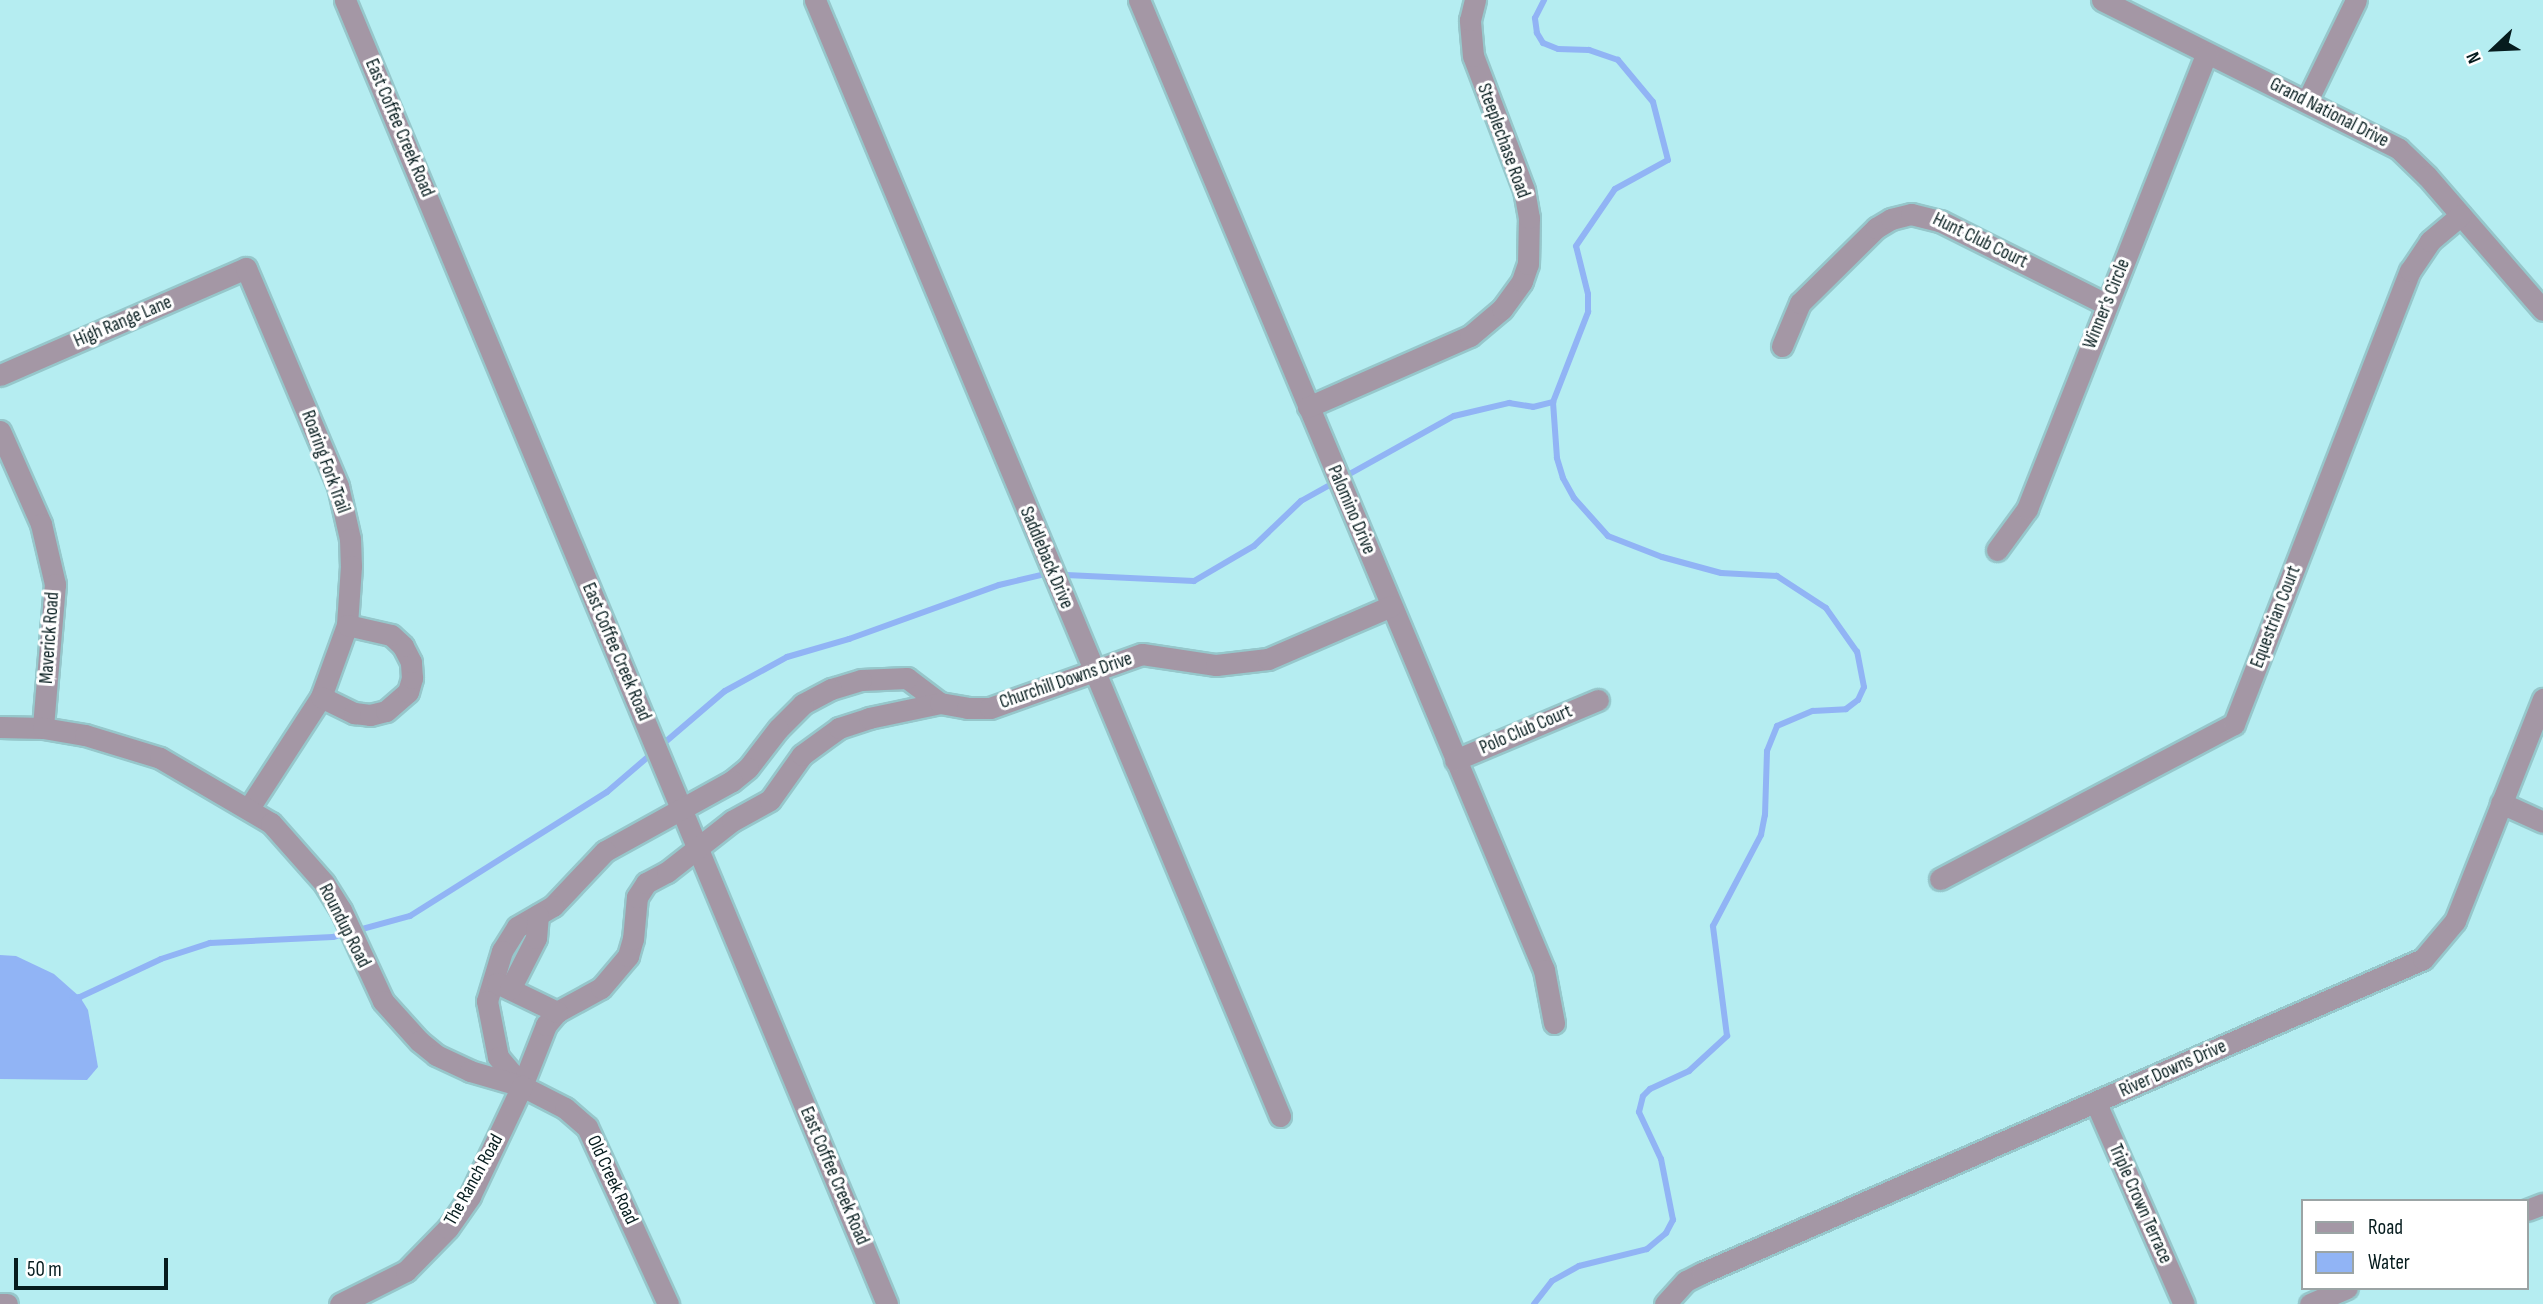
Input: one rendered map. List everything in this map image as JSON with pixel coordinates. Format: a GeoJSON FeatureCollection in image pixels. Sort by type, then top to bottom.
{"type":"FeatureCollection","features":[{"type":"Feature","properties":{"kind":"street","name":"East Coffee Creek Road"},"geometry":{"type":"LineString","coordinates":[[345,0],[887,1304]]}},
{"type":"Feature","properties":{"kind":"street","name":"Saddleback Drive"},"geometry":{"type":"LineString","coordinates":[[816,0],[1280,1116]]}},
{"type":"Feature","properties":{"kind":"street","name":"Palomino Drive"},"geometry":{"type":"LineString","coordinates":[[1139,0],[1544,970],[1554,1023]]}},
{"type":"Feature","properties":{"kind":"street","name":"Steeplechase Road"},"geometry":{"type":"LineString","coordinates":[[1308,407],[1470,336],[1502,309],[1522,281],[1528,264],[1529,218],[1524,190],[1473,56],[1470,20],[1475,0]]}},
{"type":"Feature","properties":{"kind":"street","name":"Grand National Drive"},"geometry":{"type":"LineString","coordinates":[[2102,0],[2307,100],[2399,149],[2461,215],[2543,310]]}},
{"type":"Feature","properties":{"kind":"street"},"geometry":{"type":"LineString","coordinates":[[2307,100],[2356,0]]}},
{"type":"Feature","properties":{"kind":"street","name":"Winner's Circle"},"geometry":{"type":"LineString","coordinates":[[1997,550],[2027,509],[2207,53]]}},
{"type":"Feature","properties":{"kind":"street","name":"Hunt Club Court"},"geometry":{"type":"LineString","coordinates":[[1782,346],[1800,303],[1876,228],[1891,219],[1911,214],[1940,221],[2106,304]]}},
{"type":"Feature","properties":{"kind":"street","name":"Equestrian Court"},"geometry":{"type":"LineString","coordinates":[[1940,879],[2234,724],[2410,271],[2430,242],[2461,215]]}},
{"type":"Feature","properties":{"kind":"street","name":"High Range Lane"},"geometry":{"type":"LineString","coordinates":[[0,375],[246,268]]}},
{"type":"Feature","properties":{"kind":"street","name":"Roaring Fork Trail"},"geometry":{"type":"LineString","coordinates":[[246,268],[338,486],[349,538],[347,625],[321,697],[249,808]]}},
{"type":"Feature","properties":{"kind":"street","name":"Maverick Road"},"geometry":{"type":"LineString","coordinates":[[0,431],[41,524],[55,584],[43,728]]}},
{"type":"Feature","properties":{"kind":"street","name":"Churchill Downs Drive"},"geometry":{"type":"LineString","coordinates":[[697,849],[732,821],[770,800],[802,755],[839,728],[869,718],[940,703],[967,708],[990,708],[1142,654],[1216,665],[1268,659],[1391,606]]}},
{"type":"Feature","properties":{"kind":"street"},"geometry":{"type":"LineString","coordinates":[[321,697],[354,713],[370,715],[386,712],[408,692],[412,678],[411,662],[403,646],[391,635],[347,625]]}},
{"type":"Feature","properties":{"kind":"street","name":"Churchill Downs Drive"},"geometry":{"type":"LineString","coordinates":[[681,811],[748,768],[778,729],[803,704],[831,689],[861,680],[907,678],[940,703]]}},
{"type":"Feature","properties":{"kind":"street","name":"River Downs Drive"},"geometry":{"type":"LineString","coordinates":[[1665,1304],[1686,1281],[1702,1273],[2423,959],[2455,921],[2543,699]]}},
{"type":"Feature","properties":{"kind":"street","name":"Polo Club Court"},"geometry":{"type":"LineString","coordinates":[[1455,760],[1598,700]]}},
{"type":"Feature","properties":{"kind":"street","name":"Roundup Road"},"geometry":{"type":"LineString","coordinates":[[0,727],[43,728],[85,734],[160,758],[249,808],[286,837],[324,883],[341,909],[370,976],[402,1024],[436,1055],[470,1070],[522,1086]]}},
{"type":"Feature","properties":{"kind":"street"},"geometry":{"type":"LineString","coordinates":[[2501,803],[2543,822]]}},
{"type":"Feature","properties":{"kind":"street"},"geometry":{"type":"LineString","coordinates":[[522,1086],[498,1057],[487,1001],[501,985],[502,951],[517,927],[538,915],[573,888],[605,851],[681,811]]}},
{"type":"Feature","properties":{"kind":"street"},"geometry":{"type":"LineString","coordinates":[[501,985],[557,1012],[601,988],[617,973],[628,956],[633,940],[636,897],[646,883],[697,849]]}},
{"type":"Feature","properties":{"kind":"street","name":"The Ranch Road"},"geometry":{"type":"LineString","coordinates":[[340,1304],[406,1270],[449,1228],[470,1196],[522,1086],[546,1025],[557,1012]]}},
{"type":"Feature","properties":{"kind":"street","name":"Old Creek Road"},"geometry":{"type":"LineString","coordinates":[[522,1086],[565,1108],[587,1127],[668,1304]]}},
{"type":"Feature","properties":{"kind":"street","name":"Triple Crown Terrace"},"geometry":{"type":"LineString","coordinates":[[2095,1103],[2184,1304]]}},
{"type":"Feature","properties":{"kind":"street"},"geometry":{"type":"LineString","coordinates":[[2310,1304],[2342,1290]]}},
{"type":"Feature","properties":{"kind":"street"},"geometry":{"type":"LineString","coordinates":[[0,1304],[7,1304]]}},
{"type":"Feature","properties":{"kind":"water"},"geometry":{"type":"Polygon","coordinates":[[[0,955],[16,956],[54,974],[80,997],[88,1010],[98,1067],[87,1080],[0,1079],[0,955]]]}},
{"type":"Feature","properties":{"kind":"waterway"},"geometry":{"type":"LineString","coordinates":[[1534,1304],[1552,1281],[1579,1266],[1647,1249],[1666,1233],[1673,1220],[1661,1159],[1639,1112],[1643,1096],[1650,1089],[1689,1071],[1727,1036],[1713,926],[1761,835],[1765,815],[1767,751],[1777,726],[1813,711],[1846,709],[1858,700],[1864,687],[1857,652],[1826,608],[1777,576],[1721,573],[1662,557],[1608,536],[1574,498],[1563,478],[1557,458],[1553,402],[1588,312],[1588,294],[1576,246],[1615,189],[1668,160],[1653,102],[1618,60],[1589,50],[1558,49],[1543,43],[1537,33],[1535,18],[1544,0]]}},
{"type":"Feature","properties":{"kind":"waterway"},"geometry":{"type":"LineString","coordinates":[[72,998],[80,997],[161,959],[210,943],[333,937],[410,916],[607,792],[725,691],[787,657],[849,639],[999,585],[1045,574],[1194,581],[1254,546],[1301,501],[1454,416],[1509,403],[1533,407],[1553,402]]}}]}
